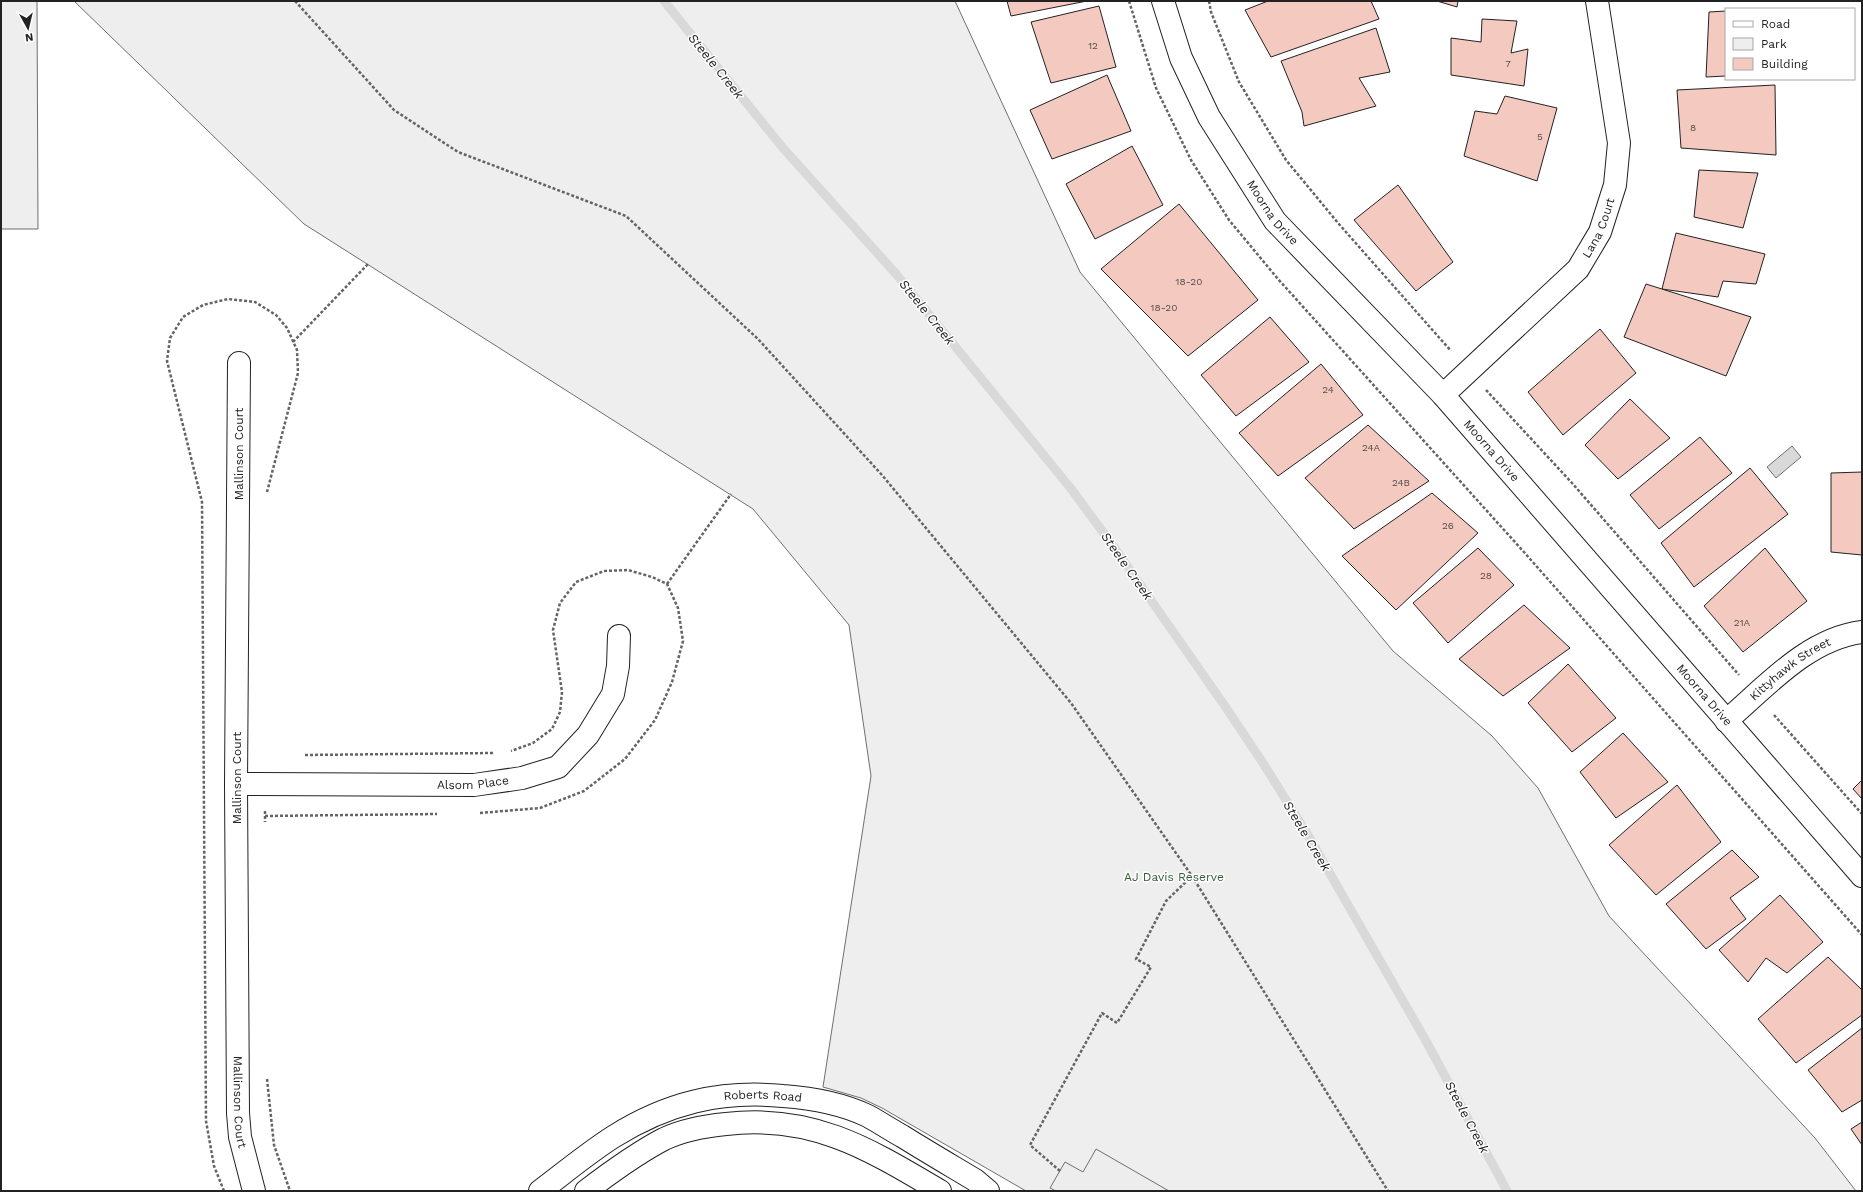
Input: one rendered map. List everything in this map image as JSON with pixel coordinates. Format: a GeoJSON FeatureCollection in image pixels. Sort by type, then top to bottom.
{"type":"FeatureCollection","features":[{"type":"Feature","properties":{"kind":"street","name":"Moorna Drive"},"geometry":{"type":"LineString","coordinates":[[1163,1],[1181,58],[1209,117],[1275,221],[1443,396],[1862,876]]}},
{"type":"Feature","properties":{"kind":"street","name":"Lana Court"},"geometry":{"type":"LineString","coordinates":[[1443,396],[1578,269],[1600,232],[1615,185],[1619,144],[1597,1]]}},
{"type":"Feature","properties":{"kind":"street","name":"Mallinson Court"},"geometry":{"type":"LineString","coordinates":[[239,363],[236,784],[238,1113],[244,1152],[254,1191]]}},
{"type":"Feature","properties":{"kind":"street","name":"Kittyhawk Street"},"geometry":{"type":"LineString","coordinates":[[1726,721],[1796,660],[1825,643],[1851,634],[1862,632]]}},
{"type":"Feature","properties":{"kind":"street","name":"Alsom Place"},"geometry":{"type":"LineString","coordinates":[[236,784],[474,785],[522,778],[558,767],[588,735],[613,694],[618,666],[619,636]]}},
{"type":"Feature","properties":{"kind":"street","name":"Roberts Road"},"geometry":{"type":"LineString","coordinates":[[540,1191],[612,1138],[641,1121],[686,1103],[709,1097],[735,1094],[764,1094],[803,1098],[841,1107],[867,1116],[975,1180],[988,1191]]}},
{"type":"Feature","properties":{"kind":"street","name":"Roberts Road"},"geometry":{"type":"LineString","coordinates":[[586,1191],[618,1167],[665,1139],[703,1126],[739,1122],[772,1122],[816,1130],[849,1141],[888,1160],[940,1191]]}},
{"type":"Feature","properties":{"kind":"path"},"geometry":{"type":"LineString","coordinates":[[295,1],[394,110],[458,152],[626,216],[758,339],[882,475],[1071,703],[1192,876],[1388,1191]]}},
{"type":"Feature","properties":{"kind":"path"},"geometry":{"type":"LineString","coordinates":[[1129,1],[1156,88],[1191,160],[1229,220],[1278,279],[1523,551],[1862,936]]}},
{"type":"Feature","properties":{"kind":"path"},"geometry":{"type":"LineString","coordinates":[[1209,1],[1239,82],[1286,160],[1338,223],[1469,372],[1572,483],[1756,695],[1862,814]]}},
{"type":"Feature","properties":{"kind":"path"},"geometry":{"type":"LineString","coordinates":[[293,342],[368,264]]}},
{"type":"Feature","properties":{"kind":"path"},"geometry":{"type":"LineString","coordinates":[[667,584],[731,494]]}},
{"type":"Feature","properties":{"kind":"path"},"geometry":{"type":"LineString","coordinates":[[474,813],[540,808],[584,791],[625,759],[655,720],[672,682],[683,641],[678,608],[667,584],[652,577],[628,570],[604,572],[576,582],[560,603],[552,630],[562,692],[560,712],[552,729],[533,743],[504,753]]}},
{"type":"Feature","properties":{"kind":"path"},"geometry":{"type":"LineString","coordinates":[[305,755],[496,753]]}},
{"type":"Feature","properties":{"kind":"path"},"geometry":{"type":"LineString","coordinates":[[265,816],[443,814]]}},
{"type":"Feature","properties":{"kind":"path"},"geometry":{"type":"LineString","coordinates":[[1060,1171],[1030,1145],[1102,1013],[1117,1022],[1151,967],[1136,959],[1166,901],[1192,876]]}},
{"type":"Feature","properties":{"kind":"green space"},"geometry":{"type":"Polygon","coordinates":[[[1,1],[37,1],[38,229],[1,229],[1,1]]]}},
{"type":"Feature","properties":{"kind":"green space","name":"AJ Davis Reserve"},"geometry":{"type":"Polygon","coordinates":[[[74,1],[955,1],[1080,272],[1393,651],[1492,736],[1538,788],[1609,916],[1815,1138],[1856,1191],[1026,1191],[882,1108],[861,1098],[823,1087],[871,776],[849,625],[753,509],[304,224],[74,1]]]}},
{"type":"Feature","properties":{"kind":"shaded area"},"geometry":{"type":"Polygon","coordinates":[[[1792,446],[1801,457],[1776,478],[1767,467],[1792,446]]]}},
{"type":"Feature","properties":{"kind":"shaded area"},"geometry":{"type":"Polygon","coordinates":[[[1096,1149],[1169,1191],[1056,1191],[1050,1188],[1065,1162],[1083,1172],[1096,1149]]]}},
{"type":"Feature","properties":{"kind":"building"},"geometry":{"type":"Polygon","coordinates":[[[1007,1],[1087,1],[1011,16],[1007,1]]]}},
{"type":"Feature","properties":{"kind":"building"},"geometry":{"type":"Polygon","coordinates":[[[1268,1],[1371,1],[1379,19],[1271,57],[1245,10],[1268,1]]]}},
{"type":"Feature","properties":{"kind":"building"},"geometry":{"type":"Polygon","coordinates":[[[1437,1],[1458,1],[1457,7],[1437,1]]]}},
{"type":"Feature","properties":{"kind":"building"},"geometry":{"type":"Polygon","coordinates":[[[1099,6],[1116,67],[1051,83],[1031,22],[1099,6]]]}},
{"type":"Feature","properties":{"kind":"building"},"geometry":{"type":"Polygon","coordinates":[[[1725,11],[1725,76],[1706,77],[1709,12],[1725,11]]]}},
{"type":"Feature","properties":{"kind":"building"},"geometry":{"type":"Polygon","coordinates":[[[1482,19],[1517,21],[1511,53],[1528,49],[1524,86],[1451,75],[1451,38],[1481,42],[1482,19]]]}},
{"type":"Feature","properties":{"kind":"building"},"geometry":{"type":"Polygon","coordinates":[[[1376,28],[1390,72],[1359,78],[1376,106],[1304,126],[1302,112],[1281,61],[1376,28]]]}},
{"type":"Feature","properties":{"kind":"building"},"geometry":{"type":"Polygon","coordinates":[[[1107,75],[1131,131],[1052,159],[1030,110],[1107,75]]]}},
{"type":"Feature","properties":{"kind":"building"},"geometry":{"type":"Polygon","coordinates":[[[1775,85],[1776,155],[1681,148],[1677,90],[1775,85]]]}},
{"type":"Feature","properties":{"kind":"building"},"geometry":{"type":"Polygon","coordinates":[[[1505,96],[1557,108],[1537,181],[1464,156],[1475,111],[1497,114],[1505,96]]]}},
{"type":"Feature","properties":{"kind":"building"},"geometry":{"type":"Polygon","coordinates":[[[1132,146],[1163,205],[1095,239],[1066,184],[1132,146]]]}},
{"type":"Feature","properties":{"kind":"building"},"geometry":{"type":"Polygon","coordinates":[[[1699,170],[1758,173],[1743,228],[1694,217],[1699,170]]]}},
{"type":"Feature","properties":{"kind":"building"},"geometry":{"type":"Polygon","coordinates":[[[1398,185],[1453,262],[1416,291],[1354,220],[1398,185]]]}},
{"type":"Feature","properties":{"kind":"building"},"geometry":{"type":"Polygon","coordinates":[[[1179,204],[1258,300],[1188,356],[1101,269],[1179,204]]]}},
{"type":"Feature","properties":{"kind":"building"},"geometry":{"type":"Polygon","coordinates":[[[1676,233],[1765,254],[1756,284],[1723,281],[1718,297],[1662,289],[1676,233]]]}},
{"type":"Feature","properties":{"kind":"building"},"geometry":{"type":"Polygon","coordinates":[[[1646,284],[1751,317],[1726,376],[1624,337],[1646,284]]]}},
{"type":"Feature","properties":{"kind":"building"},"geometry":{"type":"Polygon","coordinates":[[[1270,317],[1309,362],[1236,416],[1201,375],[1270,317]]]}},
{"type":"Feature","properties":{"kind":"building"},"geometry":{"type":"Polygon","coordinates":[[[1600,329],[1636,373],[1563,435],[1528,392],[1600,329]]]}},
{"type":"Feature","properties":{"kind":"building"},"geometry":{"type":"Polygon","coordinates":[[[1321,364],[1363,415],[1278,476],[1239,433],[1321,364]]]}},
{"type":"Feature","properties":{"kind":"building"},"geometry":{"type":"Polygon","coordinates":[[[1630,399],[1670,438],[1618,479],[1585,445],[1630,399]]]}},
{"type":"Feature","properties":{"kind":"building"},"geometry":{"type":"Polygon","coordinates":[[[1368,425],[1429,481],[1354,529],[1305,478],[1368,425]]]}},
{"type":"Feature","properties":{"kind":"building"},"geometry":{"type":"Polygon","coordinates":[[[1700,437],[1732,473],[1659,529],[1630,495],[1700,437]]]}},
{"type":"Feature","properties":{"kind":"building"},"geometry":{"type":"Polygon","coordinates":[[[1750,468],[1788,514],[1694,587],[1661,543],[1750,468]]]}},
{"type":"Feature","properties":{"kind":"building"},"geometry":{"type":"Polygon","coordinates":[[[1862,472],[1862,555],[1831,552],[1831,473],[1862,472]]]}},
{"type":"Feature","properties":{"kind":"building"},"geometry":{"type":"Polygon","coordinates":[[[1432,493],[1478,533],[1396,610],[1342,556],[1432,493]]]}},
{"type":"Feature","properties":{"kind":"building"},"geometry":{"type":"Polygon","coordinates":[[[1478,548],[1514,585],[1448,643],[1413,603],[1478,548]]]}},
{"type":"Feature","properties":{"kind":"building"},"geometry":{"type":"Polygon","coordinates":[[[1765,548],[1807,601],[1743,652],[1704,606],[1765,548]]]}},
{"type":"Feature","properties":{"kind":"building"},"geometry":{"type":"Polygon","coordinates":[[[1524,605],[1570,648],[1503,696],[1459,659],[1524,605]]]}},
{"type":"Feature","properties":{"kind":"building"},"geometry":{"type":"Polygon","coordinates":[[[1568,664],[1616,718],[1572,752],[1528,703],[1568,664]]]}},
{"type":"Feature","properties":{"kind":"building"},"geometry":{"type":"Polygon","coordinates":[[[1623,733],[1668,782],[1616,818],[1580,772],[1623,733]]]}},
{"type":"Feature","properties":{"kind":"building"},"geometry":{"type":"Polygon","coordinates":[[[1862,780],[1862,799],[1853,789],[1862,780]]]}},
{"type":"Feature","properties":{"kind":"building"},"geometry":{"type":"Polygon","coordinates":[[[1677,785],[1721,842],[1656,895],[1609,845],[1677,785]]]}},
{"type":"Feature","properties":{"kind":"building"},"geometry":{"type":"Polygon","coordinates":[[[1732,850],[1759,877],[1730,898],[1746,919],[1706,949],[1666,904],[1732,850]]]}},
{"type":"Feature","properties":{"kind":"building"},"geometry":{"type":"Polygon","coordinates":[[[1780,895],[1823,942],[1787,973],[1766,958],[1748,982],[1719,950],[1780,895]]]}},
{"type":"Feature","properties":{"kind":"building"},"geometry":{"type":"Polygon","coordinates":[[[1828,957],[1862,990],[1862,1015],[1796,1063],[1758,1019],[1828,957]]]}},
{"type":"Feature","properties":{"kind":"building"},"geometry":{"type":"Polygon","coordinates":[[[1862,1028],[1862,1100],[1842,1112],[1808,1070],[1862,1028]]]}},
{"type":"Feature","properties":{"kind":"building"},"geometry":{"type":"Polygon","coordinates":[[[1862,1122],[1862,1145],[1851,1129],[1862,1122]]]}},
{"type":"Feature","properties":{"kind":"waterway","name":"Steele Creek"},"geometry":{"type":"LineString","coordinates":[[664,1],[783,148],[897,275],[1072,490],[1116,550],[1227,709],[1309,837],[1426,1041],[1507,1191]]}}]}
